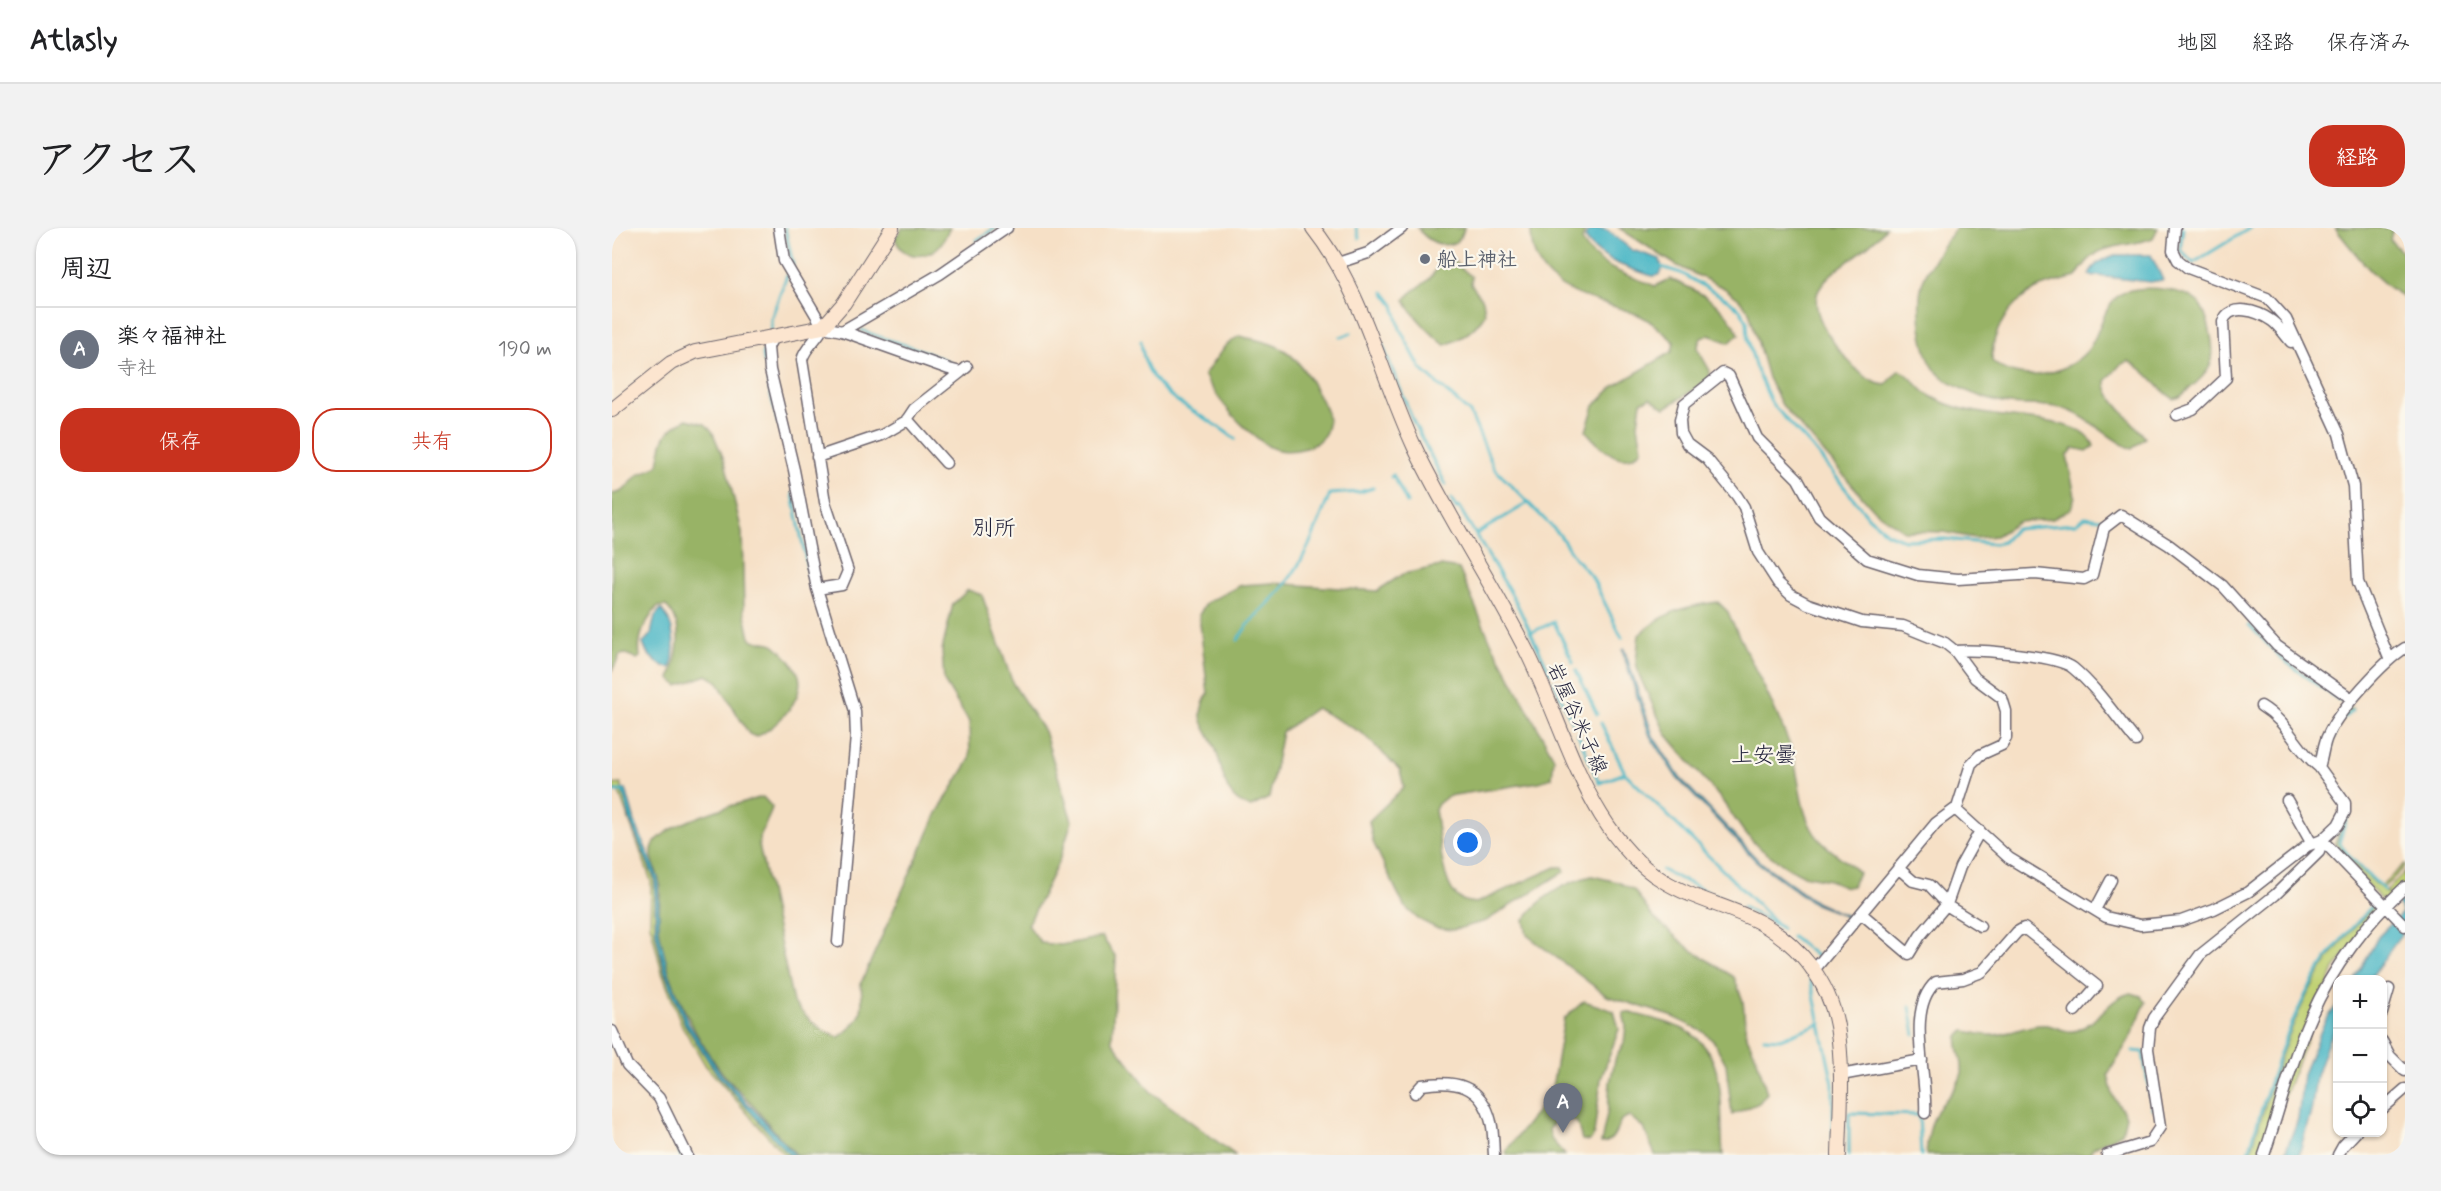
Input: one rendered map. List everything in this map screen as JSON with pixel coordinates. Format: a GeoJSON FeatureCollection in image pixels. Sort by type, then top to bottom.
{"type":"FeatureCollection","features":[{"type":"Feature","properties":{"kind":"main road"},"geometry":{"type":"LineString","coordinates":[[612,410],[671,363],[695,352],[772,339],[824,327],[844,303],[892,228]]}},
{"type":"Feature","properties":{"kind":"main road","name":"岩屋谷米子線"},"geometry":{"type":"LineString","coordinates":[[1313,228],[1338,263],[1352,292],[1414,447],[1519,635],[1600,814],[1637,860],[1660,879],[1716,906],[1757,921],[1777,933],[1814,970],[1830,1000],[1837,1026],[1841,1075],[1839,1155]]}},
{"type":"Feature","properties":{"kind":"street"},"geometry":{"type":"LineString","coordinates":[[779,228],[784,261],[824,327],[964,369],[914,409],[907,418],[882,435],[817,457]]}},
{"type":"Feature","properties":{"kind":"street"},"geometry":{"type":"LineString","coordinates":[[842,332],[940,274],[1007,228]]}},
{"type":"Feature","properties":{"kind":"street"},"geometry":{"type":"LineString","coordinates":[[1338,263],[1368,253],[1402,228]]}},
{"type":"Feature","properties":{"kind":"street"},"geometry":{"type":"LineString","coordinates":[[2175,228],[2173,250],[2180,263],[2207,277],[2267,298],[2286,319],[2339,434],[2353,486],[2358,582],[2389,658]]}},
{"type":"Feature","properties":{"kind":"street"},"geometry":{"type":"LineString","coordinates":[[2178,415],[2193,410],[2226,378],[2223,322],[2225,315],[2232,311],[2244,310],[2268,318],[2299,351]]}},
{"type":"Feature","properties":{"kind":"street"},"geometry":{"type":"LineString","coordinates":[[817,589],[842,585],[848,571],[825,502],[802,360],[805,350],[824,327]]}},
{"type":"Feature","properties":{"kind":"street"},"geometry":{"type":"LineString","coordinates":[[772,339],[768,347],[770,370],[794,470],[817,589],[856,721],[838,942]]}},
{"type":"Feature","properties":{"kind":"street"},"geometry":{"type":"LineString","coordinates":[[1814,970],[1936,823],[1957,808],[1971,764],[1980,755],[2002,744],[2007,732],[2005,704],[2000,695],[1975,678],[1955,651],[1946,643],[1917,630],[1894,624],[1855,620],[1800,601],[1784,590],[1758,552],[1744,507],[1737,496],[1707,459],[1687,444],[1681,433],[1680,420],[1684,404],[1723,374],[1727,374],[1757,438],[1798,479],[1819,517],[1867,559],[1918,575],[1958,579],[2035,574],[2089,578],[2092,575],[2103,528],[2121,515],[2169,544],[2223,586],[2277,646],[2352,699]]}},
{"type":"Feature","properties":{"kind":"street"},"geometry":{"type":"LineString","coordinates":[[907,418],[946,463]]}},
{"type":"Feature","properties":{"kind":"street"},"geometry":{"type":"LineString","coordinates":[[2319,767],[2326,738],[2335,720],[2382,669],[2389,658],[2405,648]]}},
{"type":"Feature","properties":{"kind":"street"},"geometry":{"type":"LineString","coordinates":[[1955,651],[1968,650],[2038,657],[2071,667],[2136,741]]}},
{"type":"Feature","properties":{"kind":"street"},"geometry":{"type":"LineString","coordinates":[[1957,808],[2009,858],[2095,910],[2127,924],[2166,924],[2181,921],[2214,909],[2248,892],[2338,825],[2345,803],[2277,716],[2261,706]]}},
{"type":"Feature","properties":{"kind":"street"},"geometry":{"type":"LineString","coordinates":[[2287,800],[2317,842],[2405,926]]}},
{"type":"Feature","properties":{"kind":"street"},"geometry":{"type":"LineString","coordinates":[[1862,914],[1909,954],[1920,936],[1947,904],[1960,867],[1980,831]]}},
{"type":"Feature","properties":{"kind":"street"},"geometry":{"type":"LineString","coordinates":[[2108,1155],[2150,1142],[2160,1127],[2148,1049],[2150,1028],[2158,1010],[2199,955],[2275,895],[2319,852],[2317,842]]}},
{"type":"Feature","properties":{"kind":"street"},"geometry":{"type":"LineString","coordinates":[[1898,868],[1913,881],[1929,885],[1947,904],[1980,926]]}},
{"type":"Feature","properties":{"kind":"street"},"geometry":{"type":"LineString","coordinates":[[1929,885],[1935,874]]}},
{"type":"Feature","properties":{"kind":"street"},"geometry":{"type":"LineString","coordinates":[[2095,910],[2111,880]]}},
{"type":"Feature","properties":{"kind":"street"},"geometry":{"type":"LineString","coordinates":[[2264,1155],[2310,1017],[2335,971],[2405,887]]}},
{"type":"Feature","properties":{"kind":"street"},"geometry":{"type":"LineString","coordinates":[[1924,1113],[1926,1095],[1919,1022],[1929,987],[1936,982],[1963,979],[1982,972],[2017,932],[2024,928],[2097,986],[2075,1011]]}},
{"type":"Feature","properties":{"kind":"street"},"geometry":{"type":"LineString","coordinates":[[2387,996],[2389,989]]}},
{"type":"Feature","properties":{"kind":"street"},"geometry":{"type":"LineString","coordinates":[[612,1031],[627,1065],[659,1098],[687,1155]]}},
{"type":"Feature","properties":{"kind":"street"},"geometry":{"type":"LineString","coordinates":[[2387,1050],[2405,1071]]}},
{"type":"Feature","properties":{"kind":"street"},"geometry":{"type":"LineString","coordinates":[[1841,1075],[1922,1060]]}},
{"type":"Feature","properties":{"kind":"street"},"geometry":{"type":"LineString","coordinates":[[1414,1093],[1422,1085],[1445,1081],[1456,1082],[1470,1089],[1485,1107],[1490,1118],[1494,1155]]}},
{"type":"Feature","properties":{"kind":"street"},"geometry":{"type":"LineString","coordinates":[[2387,1105],[2405,1089]]}},
{"type":"Feature","properties":{"kind":"street"},"geometry":{"type":"LineString","coordinates":[[2338,1155],[2351,1137]]}},
{"type":"Feature","properties":{"kind":"green space"},"geometry":{"type":"Polygon","coordinates":[[[902,228],[950,228],[938,247],[924,255],[912,255],[902,249],[895,238],[902,228]]]}},
{"type":"Feature","properties":{"kind":"green space"},"geometry":{"type":"Polygon","coordinates":[[[1418,228],[1464,228],[1456,242],[1443,244],[1429,239],[1418,228]]]}},
{"type":"Feature","properties":{"kind":"green space"},"geometry":{"type":"Polygon","coordinates":[[[1531,228],[1585,228],[1582,241],[1596,258],[1614,270],[1655,286],[1670,279],[1691,288],[1719,307],[1739,334],[1729,343],[1709,335],[1701,338],[1697,348],[1710,371],[1709,380],[1665,408],[1650,398],[1641,402],[1638,425],[1642,449],[1635,455],[1620,458],[1612,455],[1586,431],[1594,406],[1614,386],[1672,352],[1674,342],[1641,316],[1568,290],[1553,280],[1541,268],[1534,250],[1531,228]]]}},
{"type":"Feature","properties":{"kind":"green space"},"geometry":{"type":"Polygon","coordinates":[[[1619,228],[1886,228],[1871,244],[1826,279],[1818,291],[1817,306],[1823,326],[1840,351],[1860,373],[1879,384],[1886,385],[1899,370],[1907,374],[1927,394],[1948,404],[1980,413],[2047,421],[2077,430],[2088,437],[2094,446],[2087,451],[2074,448],[2067,456],[2075,496],[2071,509],[2052,519],[2018,522],[1996,536],[1975,538],[1943,532],[1904,531],[1875,511],[1782,405],[1768,378],[1749,311],[1739,299],[1724,288],[1676,265],[1619,228]]]}},
{"type":"Feature","properties":{"kind":"green space"},"geometry":{"type":"Polygon","coordinates":[[[1956,228],[2158,228],[2153,238],[2101,251],[2084,265],[2076,277],[2036,289],[2018,302],[1998,329],[1992,350],[1992,361],[2002,368],[2027,375],[2041,374],[2078,360],[2092,343],[2114,299],[2131,290],[2148,288],[2176,291],[2198,302],[2203,309],[2212,340],[2213,348],[2209,368],[2196,383],[2180,397],[2174,399],[2135,365],[2128,361],[2120,365],[2106,381],[2107,388],[2115,402],[2145,438],[2132,449],[2070,411],[2050,406],[1998,402],[1953,384],[1941,376],[1931,363],[1923,339],[1920,299],[1926,273],[1956,228]]]}},
{"type":"Feature","properties":{"kind":"green space"},"geometry":{"type":"Polygon","coordinates":[[[2335,228],[2393,228],[2390,240],[2405,255],[2405,298],[2375,275],[2335,228]]]}},
{"type":"Feature","properties":{"kind":"green space"},"geometry":{"type":"Polygon","coordinates":[[[1452,260],[1472,277],[1471,284],[1483,300],[1485,314],[1468,333],[1445,345],[1416,317],[1405,299],[1427,281],[1440,265],[1452,260]]]}},
{"type":"Feature","properties":{"kind":"green space"},"geometry":{"type":"Polygon","coordinates":[[[1239,336],[1276,346],[1292,356],[1299,364],[1319,396],[1327,414],[1326,433],[1320,440],[1304,448],[1285,451],[1276,449],[1268,446],[1249,431],[1224,405],[1204,375],[1225,346],[1239,336]]]}},
{"type":"Feature","properties":{"kind":"green space"},"geometry":{"type":"Polygon","coordinates":[[[687,419],[705,424],[712,431],[725,462],[742,532],[744,610],[750,638],[776,646],[793,664],[799,676],[800,685],[797,694],[787,712],[772,727],[756,737],[749,734],[717,681],[707,675],[678,686],[670,679],[677,651],[678,631],[672,613],[666,606],[657,607],[646,624],[641,636],[640,657],[637,659],[626,654],[620,655],[612,671],[612,494],[623,490],[638,475],[658,465],[661,449],[668,433],[687,419]]]}},
{"type":"Feature","properties":{"kind":"green space"},"geometry":{"type":"Polygon","coordinates":[[[1441,566],[1459,569],[1489,638],[1554,758],[1552,778],[1448,796],[1438,804],[1435,810],[1439,842],[1450,887],[1459,898],[1476,903],[1556,867],[1563,867],[1565,871],[1486,921],[1453,930],[1436,928],[1418,919],[1404,906],[1373,842],[1369,821],[1404,787],[1400,770],[1362,733],[1316,708],[1282,732],[1269,798],[1251,807],[1235,799],[1230,792],[1216,750],[1201,717],[1203,703],[1208,694],[1199,615],[1206,603],[1241,585],[1273,583],[1377,591],[1403,574],[1441,566]]]}},
{"type":"Feature","properties":{"kind":"green space"},"geometry":{"type":"Polygon","coordinates":[[[968,590],[982,595],[1013,684],[1044,731],[1072,821],[1059,861],[1028,925],[1041,943],[1061,945],[1102,937],[1116,957],[1112,1041],[1151,1092],[1235,1155],[797,1155],[727,1079],[700,1040],[681,1002],[666,963],[662,944],[659,921],[660,885],[653,860],[653,846],[671,829],[686,822],[720,809],[763,797],[772,807],[759,845],[793,1002],[819,1028],[839,1037],[857,1020],[862,1009],[861,983],[937,813],[970,759],[969,722],[944,681],[942,650],[953,604],[968,590]]]}},
{"type":"Feature","properties":{"kind":"green space"},"geometry":{"type":"Polygon","coordinates":[[[1718,602],[1728,612],[1783,729],[1793,756],[1807,819],[1816,836],[1859,873],[1852,886],[1846,887],[1829,880],[1803,875],[1785,866],[1758,847],[1666,734],[1639,675],[1636,663],[1639,635],[1675,611],[1718,602]]]}},
{"type":"Feature","properties":{"kind":"green space"},"geometry":{"type":"Polygon","coordinates":[[[2349,708],[2352,709],[2336,729],[2324,764],[2325,746],[2333,729],[2349,708]]]}},
{"type":"Feature","properties":{"kind":"green space"},"geometry":{"type":"Polygon","coordinates":[[[2324,764],[2326,771],[2347,802],[2348,807],[2347,816],[2338,842],[2350,859],[2379,887],[2405,864],[2405,867],[2382,889],[2388,894],[2387,890],[2405,872],[2405,885],[2388,900],[2380,899],[2335,844],[2347,804],[2326,772],[2324,764]]]}},
{"type":"Feature","properties":{"kind":"green space"},"geometry":{"type":"Polygon","coordinates":[[[621,784],[631,823],[654,879],[655,932],[664,972],[685,1025],[718,1076],[790,1155],[785,1155],[779,1149],[706,1066],[682,1026],[662,973],[650,924],[651,881],[618,790],[612,790],[612,785],[621,784]]]}},
{"type":"Feature","properties":{"kind":"green space"},"geometry":{"type":"Polygon","coordinates":[[[1592,876],[1618,882],[1634,890],[1652,916],[1690,949],[1734,977],[1743,1001],[1746,1035],[1756,1056],[1767,1093],[1759,1103],[1732,1115],[1726,1064],[1714,1042],[1704,1032],[1671,1016],[1607,996],[1527,935],[1524,920],[1538,904],[1563,886],[1592,876]]]}},
{"type":"Feature","properties":{"kind":"green space"},"geometry":{"type":"Polygon","coordinates":[[[2376,904],[2376,914],[2334,969],[2261,1155],[2250,1155],[2282,1054],[2302,1005],[2328,960],[2376,904]]]}},
{"type":"Feature","properties":{"kind":"green space"},"geometry":{"type":"Polygon","coordinates":[[[2131,993],[2141,996],[2146,1002],[2129,1040],[2108,1074],[2113,1096],[2126,1116],[2122,1133],[2094,1147],[2088,1155],[1926,1155],[1934,1118],[1962,1073],[1958,1036],[1965,1031],[1995,1035],[2040,1025],[2074,1031],[2092,1022],[2116,1000],[2131,993]]]}},
{"type":"Feature","properties":{"kind":"green space"},"geometry":{"type":"Polygon","coordinates":[[[1584,1001],[1614,1011],[1619,1029],[1601,1079],[1594,1134],[1590,1141],[1582,1140],[1577,1122],[1569,1119],[1556,1119],[1549,1130],[1551,1139],[1565,1155],[1507,1155],[1506,1151],[1551,1093],[1564,1019],[1584,1001]]]}},
{"type":"Feature","properties":{"kind":"green space"},"geometry":{"type":"Polygon","coordinates":[[[1627,1012],[1685,1030],[1699,1040],[1709,1054],[1716,1069],[1719,1085],[1723,1155],[1655,1155],[1644,1128],[1629,1116],[1621,1120],[1612,1139],[1601,1143],[1608,1109],[1610,1082],[1616,1056],[1624,1043],[1626,1026],[1623,1013],[1627,1012]]]}},
{"type":"Feature","properties":{"kind":"water"},"geometry":{"type":"Polygon","coordinates":[[[1595,228],[1607,230],[1632,250],[1660,259],[1662,269],[1659,275],[1652,276],[1624,266],[1599,253],[1585,238],[1587,232],[1595,228]]]}},
{"type":"Feature","properties":{"kind":"water"},"geometry":{"type":"Polygon","coordinates":[[[2115,255],[2151,255],[2163,280],[2150,282],[2089,275],[2099,262],[2115,255]]]}},
{"type":"Feature","properties":{"kind":"water"},"geometry":{"type":"Polygon","coordinates":[[[661,609],[672,629],[674,653],[671,668],[654,660],[643,643],[651,634],[655,616],[661,609]]]}},
{"type":"Feature","properties":{"kind":"water"},"geometry":{"type":"Polygon","coordinates":[[[1624,649],[1653,736],[1680,778],[1759,861],[1817,903],[1852,918],[1849,921],[1841,914],[1815,904],[1757,862],[1677,778],[1650,736],[1622,650],[1624,649]]]}},
{"type":"Feature","properties":{"kind":"water"},"geometry":{"type":"Polygon","coordinates":[[[626,789],[635,822],[658,878],[659,932],[668,971],[688,1023],[721,1074],[795,1155],[790,1155],[781,1146],[718,1075],[685,1024],[665,972],[656,933],[655,879],[631,823],[622,790],[626,789]]]}},
{"type":"Feature","properties":{"kind":"water"},"geometry":{"type":"Polygon","coordinates":[[[2398,901],[2405,906],[2405,929],[2373,975],[2358,975],[2378,937],[2403,912],[2396,903],[2398,901]]]}},
{"type":"Feature","properties":{"kind":"water"},"geometry":{"type":"Polygon","coordinates":[[[2333,1011],[2333,1033],[2316,1076],[2312,1107],[2299,1155],[2284,1155],[2298,1119],[2303,1074],[2324,1023],[2333,1011]]]}},
{"type":"Feature","properties":{"kind":"waterway"},"geometry":{"type":"LineString","coordinates":[[785,228],[793,265]]}},
{"type":"Feature","properties":{"kind":"waterway"},"geometry":{"type":"LineString","coordinates":[[977,240],[995,228]]}},
{"type":"Feature","properties":{"kind":"waterway"},"geometry":{"type":"LineString","coordinates":[[1356,228],[1359,238]]}},
{"type":"Feature","properties":{"kind":"waterway"},"geometry":{"type":"LineString","coordinates":[[2183,228],[2180,250],[2193,263],[2250,228]]}},
{"type":"Feature","properties":{"kind":"waterway"},"geometry":{"type":"LineString","coordinates":[[1658,266],[1681,273],[1730,301],[1741,311],[1747,321],[1748,339],[1755,366],[1772,404],[1812,447],[1869,518],[1887,533],[1904,540],[1945,539],[1994,544],[2003,542],[2015,529],[2075,524],[2085,517],[2108,520]]}},
{"type":"Feature","properties":{"kind":"waterway"},"geometry":{"type":"LineString","coordinates":[[771,331],[771,319],[787,275]]}},
{"type":"Feature","properties":{"kind":"waterway"},"geometry":{"type":"LineString","coordinates":[[1384,292],[1394,305],[1400,329],[1421,369],[1470,413],[1494,468],[1559,534],[1574,557],[1592,577],[1622,638]]}},
{"type":"Feature","properties":{"kind":"waterway"},"geometry":{"type":"LineString","coordinates":[[862,330],[930,353],[951,364]]}},
{"type":"Feature","properties":{"kind":"waterway"},"geometry":{"type":"LineString","coordinates":[[1341,337],[1351,333]]}},
{"type":"Feature","properties":{"kind":"waterway"},"geometry":{"type":"LineString","coordinates":[[1141,341],[1145,361],[1152,376],[1163,389],[1235,439]]}},
{"type":"Feature","properties":{"kind":"waterway"},"geometry":{"type":"LineString","coordinates":[[1382,344],[1414,423],[1446,485]]}},
{"type":"Feature","properties":{"kind":"waterway"},"geometry":{"type":"LineString","coordinates":[[763,352],[764,362]]}},
{"type":"Feature","properties":{"kind":"waterway"},"geometry":{"type":"LineString","coordinates":[[768,383],[778,423]]}},
{"type":"Feature","properties":{"kind":"waterway"},"geometry":{"type":"LineString","coordinates":[[1391,477],[1393,475],[1407,503]]}},
{"type":"Feature","properties":{"kind":"waterway"},"geometry":{"type":"LineString","coordinates":[[1238,640],[1299,565],[1330,494],[1360,492],[1373,488]]}},
{"type":"Feature","properties":{"kind":"waterway"},"geometry":{"type":"LineString","coordinates":[[793,494],[811,587]]}},
{"type":"Feature","properties":{"kind":"waterway"},"geometry":{"type":"LineString","coordinates":[[1451,499],[1456,508],[1459,507],[1515,600],[1550,673]]}},
{"type":"Feature","properties":{"kind":"waterway"},"geometry":{"type":"LineString","coordinates":[[1476,534],[1528,503]]}},
{"type":"Feature","properties":{"kind":"waterway"},"geometry":{"type":"LineString","coordinates":[[1532,632],[1554,622],[1573,662]]}},
{"type":"Feature","properties":{"kind":"waterway"},"geometry":{"type":"LineString","coordinates":[[2249,625],[2282,659],[2342,702]]}},
{"type":"Feature","properties":{"kind":"waterway"},"geometry":{"type":"LineString","coordinates":[[1576,670],[1597,714]]}},
{"type":"Feature","properties":{"kind":"waterway"},"geometry":{"type":"LineString","coordinates":[[1554,681],[1573,725]]}},
{"type":"Feature","properties":{"kind":"waterway"},"geometry":{"type":"LineString","coordinates":[[2342,719],[2352,711]]}},
{"type":"Feature","properties":{"kind":"waterway"},"geometry":{"type":"LineString","coordinates":[[1601,723],[1625,773],[1782,929]]}},
{"type":"Feature","properties":{"kind":"waterway"},"geometry":{"type":"LineString","coordinates":[[2327,770],[2325,764],[2335,733]]}},
{"type":"Feature","properties":{"kind":"waterway"},"geometry":{"type":"LineString","coordinates":[[1578,734],[1599,783],[1625,773]]}},
{"type":"Feature","properties":{"kind":"waterway"},"geometry":{"type":"LineString","coordinates":[[612,791],[624,791]]}},
{"type":"Feature","properties":{"kind":"waterway"},"geometry":{"type":"LineString","coordinates":[[2348,814],[2339,843],[2384,890]]}},
{"type":"Feature","properties":{"kind":"waterway"},"geometry":{"type":"LineString","coordinates":[[1662,870],[1720,898]]}},
{"type":"Feature","properties":{"kind":"waterway"},"geometry":{"type":"LineString","coordinates":[[2248,1155],[2280,1054],[2301,1005],[2327,958],[2372,906]]}},
{"type":"Feature","properties":{"kind":"waterway"},"geometry":{"type":"LineString","coordinates":[[1743,907],[1777,925]]}},
{"type":"Feature","properties":{"kind":"waterway"},"geometry":{"type":"LineString","coordinates":[[1792,937],[1819,958]]}},
{"type":"Feature","properties":{"kind":"waterway"},"geometry":{"type":"LineString","coordinates":[[1810,977],[1833,1084],[1833,1141]]}},
{"type":"Feature","properties":{"kind":"waterway"},"geometry":{"type":"LineString","coordinates":[[1910,1007],[1915,1035]]}},
{"type":"Feature","properties":{"kind":"waterway"},"geometry":{"type":"LineString","coordinates":[[1764,1038],[1780,1039],[1821,1023]]}},
{"type":"Feature","properties":{"kind":"waterway"},"geometry":{"type":"LineString","coordinates":[[2133,1051],[2143,1052],[2152,1108]]}},
{"type":"Feature","properties":{"kind":"waterway"},"geometry":{"type":"LineString","coordinates":[[1849,1155],[1849,1113],[1919,1115]]}},
{"type":"Feature","properties":{"kind":"waterway"},"geometry":{"type":"LineString","coordinates":[[1919,1115],[1921,1155]]}},
{"type":"Feature","properties":{"kind":"waterway"},"geometry":{"type":"LineString","coordinates":[[666,1125],[681,1155]]}},
{"type":"Feature","properties":{"kind":"place","name":"船上神社"},"geometry":{"type":"Point","coordinates":[1425,259]}},
{"type":"Feature","properties":{"kind":"place","name":"楽々福神社"},"geometry":{"type":"Point","coordinates":[1563,1133]}},
{"type":"Feature","properties":{"kind":"district","name":"別所"},"geometry":{"type":"Point","coordinates":[994,527]}},
{"type":"Feature","properties":{"kind":"district","name":"上安曇"},"geometry":{"type":"Point","coordinates":[1764,754]}}]}
